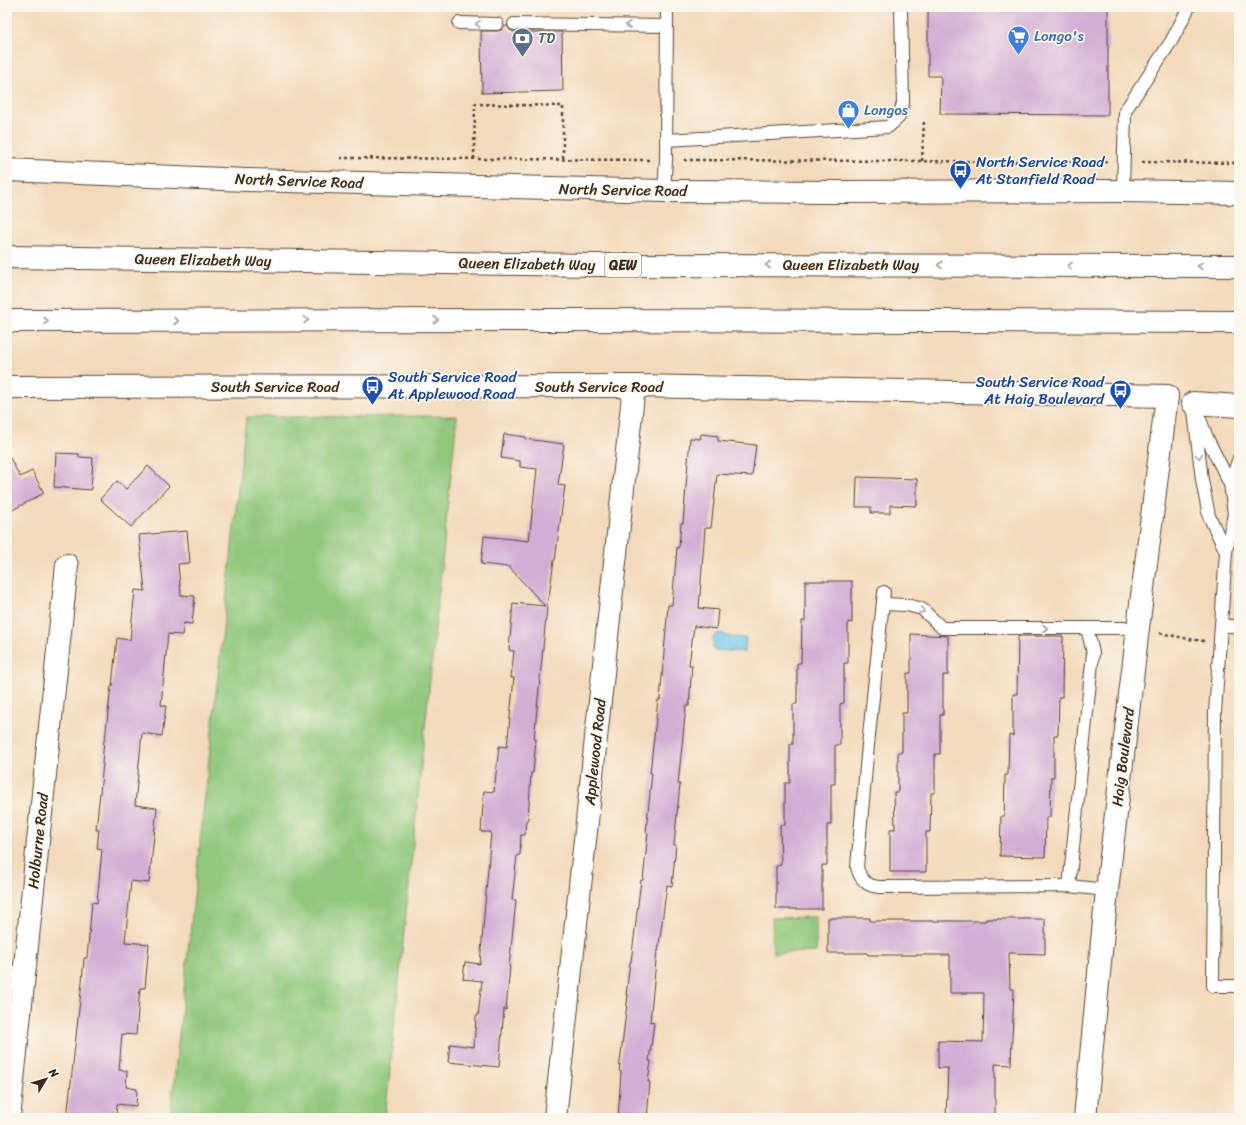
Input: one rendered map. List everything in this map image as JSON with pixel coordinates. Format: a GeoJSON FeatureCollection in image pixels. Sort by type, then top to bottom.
{"type":"FeatureCollection","features":[{"type":"Feature","properties":{"kind":"main road","name":"North Service Road"},"geometry":{"type":"LineString","coordinates":[[7,170],[247,180],[664,191],[1123,191],[1239,193]]}},
{"type":"Feature","properties":{"kind":"main road","name":"Queen Elizabeth Way"},"geometry":{"type":"LineString","coordinates":[[7,257],[593,265],[1239,266]]}},
{"type":"Feature","properties":{"kind":"main road"},"geometry":{"type":"LineString","coordinates":[[7,321],[593,320],[1239,322]]}},
{"type":"Feature","properties":{"kind":"main road","name":"South Service Road"},"geometry":{"type":"LineString","coordinates":[[7,387],[634,386],[1167,396]]}},
{"type":"Feature","properties":{"kind":"main road","name":"Applewood Road"},"geometry":{"type":"LineString","coordinates":[[555,1118],[634,386]]}},
{"type":"Feature","properties":{"kind":"main road","name":"Haig Boulevard"},"geometry":{"type":"LineString","coordinates":[[1085,1118],[1108,890],[1138,628],[1167,396]]}},
{"type":"Feature","properties":{"kind":"main road"},"geometry":{"type":"LineString","coordinates":[[1193,403],[1239,406]]}},
{"type":"Feature","properties":{"kind":"main road","name":"Holburne Road"},"geometry":{"type":"LineString","coordinates":[[9,1118],[15,982],[67,565]]}},
{"type":"Feature","properties":{"kind":"lane"},"geometry":{"type":"LineString","coordinates":[[664,191],[667,140],[667,7]]}},
{"type":"Feature","properties":{"kind":"lane"},"geometry":{"type":"LineString","coordinates":[[667,140],[888,127],[899,117],[904,103],[901,7]]}},
{"type":"Feature","properties":{"kind":"lane"},"geometry":{"type":"LineString","coordinates":[[1123,191],[1126,111],[1172,40],[1189,7]]}},
{"type":"Feature","properties":{"kind":"lane"},"geometry":{"type":"LineString","coordinates":[[459,23],[497,24]]}},
{"type":"Feature","properties":{"kind":"lane"},"geometry":{"type":"LineString","coordinates":[[514,24],[667,26]]}},
{"type":"Feature","properties":{"kind":"lane"},"geometry":{"type":"LineString","coordinates":[[1167,396],[1193,403]]}},
{"type":"Feature","properties":{"kind":"lane"},"geometry":{"type":"LineString","coordinates":[[1193,403],[1208,440],[1230,484],[1234,514],[1226,552],[1215,713],[1213,986],[1239,986]]}},
{"type":"Feature","properties":{"kind":"lane"},"geometry":{"type":"LineString","coordinates":[[1193,403],[1202,480],[1209,516],[1226,552]]}},
{"type":"Feature","properties":{"kind":"lane"},"geometry":{"type":"LineString","coordinates":[[1230,484],[1239,458]]}},
{"type":"Feature","properties":{"kind":"lane"},"geometry":{"type":"LineString","coordinates":[[884,592],[857,866],[861,879],[872,886],[879,887],[1069,886],[1108,890]]}},
{"type":"Feature","properties":{"kind":"lane"},"geometry":{"type":"LineString","coordinates":[[884,604],[907,605],[922,609],[942,628],[1138,628]]}},
{"type":"Feature","properties":{"kind":"lane"},"geometry":{"type":"LineString","coordinates":[[1222,625],[1239,626]]}},
{"type":"Feature","properties":{"kind":"lane"},"geometry":{"type":"LineString","coordinates":[[1069,886],[1093,653],[1087,628]]}},
{"type":"Feature","properties":{"kind":"path"},"geometry":{"type":"LineString","coordinates":[[474,159],[475,104],[563,106],[563,159]]}},
{"type":"Feature","properties":{"kind":"path"},"geometry":{"type":"LineString","coordinates":[[922,161],[924,121]]}},
{"type":"Feature","properties":{"kind":"path"},"geometry":{"type":"LineString","coordinates":[[333,158],[1239,163]]}},
{"type":"Feature","properties":{"kind":"path"},"geometry":{"type":"LineString","coordinates":[[1138,628],[1189,639],[1220,642]]}},
{"type":"Feature","properties":{"kind":"green space"},"geometry":{"type":"Polygon","coordinates":[[[457,416],[385,1118],[170,1118],[246,417],[457,416]]]}},
{"type":"Feature","properties":{"kind":"green space"},"geometry":{"type":"Polygon","coordinates":[[[816,917],[816,952],[773,953],[772,918],[816,917]]]}},
{"type":"Feature","properties":{"kind":"water"},"geometry":{"type":"Polygon","coordinates":[[[721,633],[729,637],[746,638],[745,652],[713,650],[713,637],[721,633]]]}},
{"type":"Feature","properties":{"kind":"building","name":"Longo's"},"geometry":{"type":"Polygon","coordinates":[[[928,7],[1108,7],[1108,115],[940,114],[941,76],[928,76],[928,7]]]}},
{"type":"Feature","properties":{"kind":"building"},"geometry":{"type":"Polygon","coordinates":[[[504,26],[507,26],[514,32],[562,32],[563,91],[482,93],[481,31],[497,31],[501,30],[504,26]]]}},
{"type":"Feature","properties":{"kind":"building"},"geometry":{"type":"Polygon","coordinates":[[[504,434],[526,437],[526,439],[564,444],[558,485],[565,486],[555,560],[548,597],[534,739],[536,739],[533,773],[531,773],[528,820],[526,820],[525,835],[521,835],[520,855],[517,855],[512,900],[516,900],[499,1067],[448,1062],[450,1044],[474,1047],[476,1016],[478,1016],[482,981],[463,979],[465,962],[480,964],[491,832],[481,832],[484,791],[494,792],[499,746],[507,747],[514,678],[511,678],[514,651],[509,650],[513,603],[545,606],[509,567],[481,564],[484,536],[529,541],[537,469],[520,467],[520,461],[501,458],[504,434]]]}},
{"type":"Feature","properties":{"kind":"building"},"geometry":{"type":"Polygon","coordinates":[[[701,434],[718,436],[718,441],[756,445],[752,476],[717,474],[711,528],[705,528],[699,608],[718,610],[716,629],[694,626],[689,665],[692,665],[689,706],[686,706],[678,784],[680,784],[674,845],[676,845],[672,886],[667,885],[658,952],[657,951],[650,1022],[654,1023],[649,1061],[651,1061],[648,1082],[650,1082],[647,1118],[618,1118],[621,1072],[619,1071],[628,995],[626,995],[641,880],[643,880],[652,773],[650,773],[658,700],[660,700],[668,605],[672,605],[677,547],[679,547],[681,523],[683,523],[690,438],[700,439],[701,434]]]}},
{"type":"Feature","properties":{"kind":"building"},"geometry":{"type":"Polygon","coordinates":[[[7,452],[20,477],[32,471],[44,493],[7,513],[7,452]]]}},
{"type":"Feature","properties":{"kind":"building"},"geometry":{"type":"Polygon","coordinates":[[[56,453],[79,454],[79,457],[93,458],[91,490],[54,487],[56,453]]]}},
{"type":"Feature","properties":{"kind":"building"},"geometry":{"type":"Polygon","coordinates":[[[148,466],[169,486],[131,527],[100,499],[117,481],[126,489],[148,466]]]}},
{"type":"Feature","properties":{"kind":"building"},"geometry":{"type":"Polygon","coordinates":[[[857,477],[917,479],[917,506],[890,505],[890,513],[871,513],[871,507],[856,507],[857,477]]]}},
{"type":"Feature","properties":{"kind":"building"},"geometry":{"type":"Polygon","coordinates":[[[187,531],[190,563],[178,564],[181,595],[195,596],[192,624],[184,623],[182,635],[168,634],[161,705],[166,706],[162,736],[142,733],[135,805],[157,808],[149,883],[131,881],[125,942],[149,944],[145,988],[140,988],[136,1035],[122,1034],[119,1070],[127,1071],[126,1087],[137,1089],[136,1106],[117,1104],[116,1118],[67,1118],[84,958],[87,958],[92,902],[97,903],[102,849],[97,848],[99,830],[96,830],[104,740],[117,638],[130,640],[135,590],[145,591],[139,535],[187,531]]]}},
{"type":"Feature","properties":{"kind":"building"},"geometry":{"type":"Polygon","coordinates":[[[805,581],[852,581],[852,623],[848,622],[848,663],[844,663],[844,703],[840,704],[840,745],[835,745],[835,784],[831,784],[831,825],[827,825],[827,865],[822,865],[822,909],[776,909],[776,866],[781,865],[780,825],[785,825],[785,783],[790,783],[790,744],[793,744],[793,704],[797,704],[797,663],[801,663],[802,621],[805,621],[805,581]]]}},
{"type":"Feature","properties":{"kind":"building"},"geometry":{"type":"Polygon","coordinates":[[[911,634],[948,636],[948,675],[943,675],[943,715],[940,715],[940,754],[935,754],[935,793],[931,793],[930,832],[926,832],[926,872],[890,872],[890,829],[895,829],[894,792],[898,792],[898,752],[902,752],[902,713],[907,713],[907,673],[911,673],[911,634]]]}},
{"type":"Feature","properties":{"kind":"building"},"geometry":{"type":"Polygon","coordinates":[[[1018,636],[1063,636],[1062,697],[1059,697],[1058,735],[1054,735],[1054,777],[1051,777],[1050,817],[1046,817],[1045,857],[1000,856],[1001,816],[1004,816],[1005,775],[1008,775],[1009,735],[1013,736],[1013,694],[1017,694],[1018,636]]]}},
{"type":"Feature","properties":{"kind":"building"},"geometry":{"type":"Polygon","coordinates":[[[828,918],[870,918],[870,921],[986,921],[986,919],[1045,919],[1045,954],[1009,953],[1010,989],[1014,989],[1011,1065],[995,1064],[995,1118],[946,1118],[948,1068],[938,1068],[938,1041],[983,1042],[984,993],[950,993],[950,955],[868,955],[867,953],[828,953],[828,918]]]}},
{"type":"Feature","properties":{"kind":"place","name":"Longo's"},"geometry":{"type":"Point","coordinates":[1018,56]}},
{"type":"Feature","properties":{"kind":"place","name":"TD"},"geometry":{"type":"Point","coordinates":[522,58]}},
{"type":"Feature","properties":{"kind":"place","name":"Longos"},"geometry":{"type":"Point","coordinates":[849,130]}},
{"type":"Feature","properties":{"kind":"place","name":"North Service Road At Stanfield Road"},"geometry":{"type":"Point","coordinates":[960,190]}},
{"type":"Feature","properties":{"kind":"place","name":"South Service Road At Applewood Road"},"geometry":{"type":"Point","coordinates":[373,406]}},
{"type":"Feature","properties":{"kind":"place","name":"South Service Road At Haig Boulevard"},"geometry":{"type":"Point","coordinates":[1120,410]}}]}
